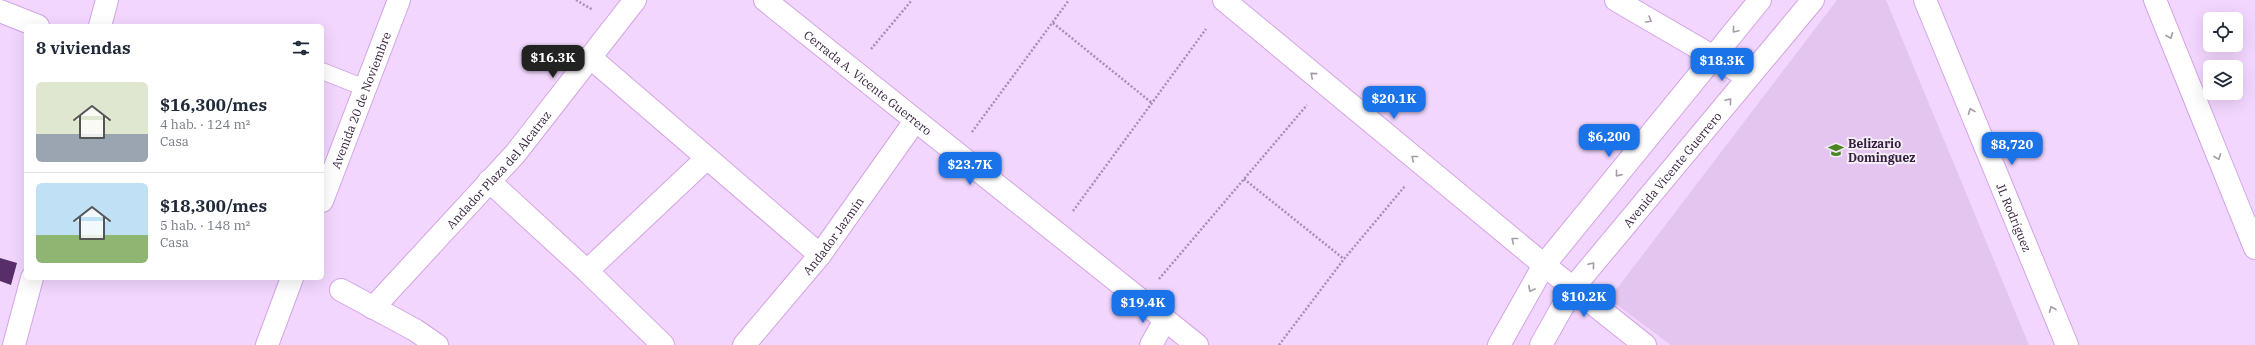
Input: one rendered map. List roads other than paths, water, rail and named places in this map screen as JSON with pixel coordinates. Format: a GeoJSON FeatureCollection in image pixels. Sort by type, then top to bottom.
{"type":"FeatureCollection","features":[{"type":"Feature","properties":{"kind":"street"},"geometry":{"type":"LineString","coordinates":[[101,24],[107,0]]}},
{"type":"Feature","properties":{"kind":"street","name":"Avenida 20 de Noviembre"},"geometry":{"type":"LineString","coordinates":[[324,196],[399,0]]}},
{"type":"Feature","properties":{"kind":"street","name":"Andador Plaza del Alcatraz"},"geometry":{"type":"LineString","coordinates":[[373,308],[515,154],[635,0]]}},
{"type":"Feature","properties":{"kind":"street","name":"Cerrada A. Vicente Guerrero"},"geometry":{"type":"LineString","coordinates":[[765,0],[1197,345]]}},
{"type":"Feature","properties":{"kind":"street"},"geometry":{"type":"LineString","coordinates":[[1224,0],[1324,85],[1544,265],[1645,345]]}},
{"type":"Feature","properties":{"kind":"street"},"geometry":{"type":"LineString","coordinates":[[1616,0],[1748,77]]}},
{"type":"Feature","properties":{"kind":"street"},"geometry":{"type":"LineString","coordinates":[[1499,345],[1544,265],[1760,0]]}},
{"type":"Feature","properties":{"kind":"street","name":"Avenida Vicente Guerrero"},"geometry":{"type":"LineString","coordinates":[[1541,345],[1573,288],[1813,0]]}},
{"type":"Feature","properties":{"kind":"street","name":"JL Rodríguez"},"geometry":{"type":"LineString","coordinates":[[1925,0],[2067,345]]}},
{"type":"Feature","properties":{"kind":"street"},"geometry":{"type":"LineString","coordinates":[[2155,0],[2255,248]]}},
{"type":"Feature","properties":{"kind":"street"},"geometry":{"type":"LineString","coordinates":[[0,11],[33,24]]}},
{"type":"Feature","properties":{"kind":"street"},"geometry":{"type":"LineString","coordinates":[[591,58],[820,255]]}},
{"type":"Feature","properties":{"kind":"street","name":"Andador Jazmín"},"geometry":{"type":"LineString","coordinates":[[744,345],[820,255],[915,121]]}},
{"type":"Feature","properties":{"kind":"street"},"geometry":{"type":"LineString","coordinates":[[587,271],[707,158]]}},
{"type":"Feature","properties":{"kind":"street"},"geometry":{"type":"LineString","coordinates":[[489,181],[587,271],[663,345]]}},
{"type":"Feature","properties":{"kind":"street"},"geometry":{"type":"LineString","coordinates":[[14,345],[31,280]]}},
{"type":"Feature","properties":{"kind":"street"},"geometry":{"type":"LineString","coordinates":[[267,345],[291,280]]}},
{"type":"Feature","properties":{"kind":"street"},"geometry":{"type":"LineString","coordinates":[[341,290],[415,330],[437,345]]}},
{"type":"Feature","properties":{"kind":"street"},"geometry":{"type":"LineString","coordinates":[[1151,345],[1165,320]]}},
{"type":"Feature","properties":{"kind":"lane"},"geometry":{"type":"LineString","coordinates":[[324,72],[365,88]]}},
{"type":"Feature","properties":{"kind":"place","name":"Belizario Dominguez"},"geometry":{"type":"Point","coordinates":[1836,150]}}]}
